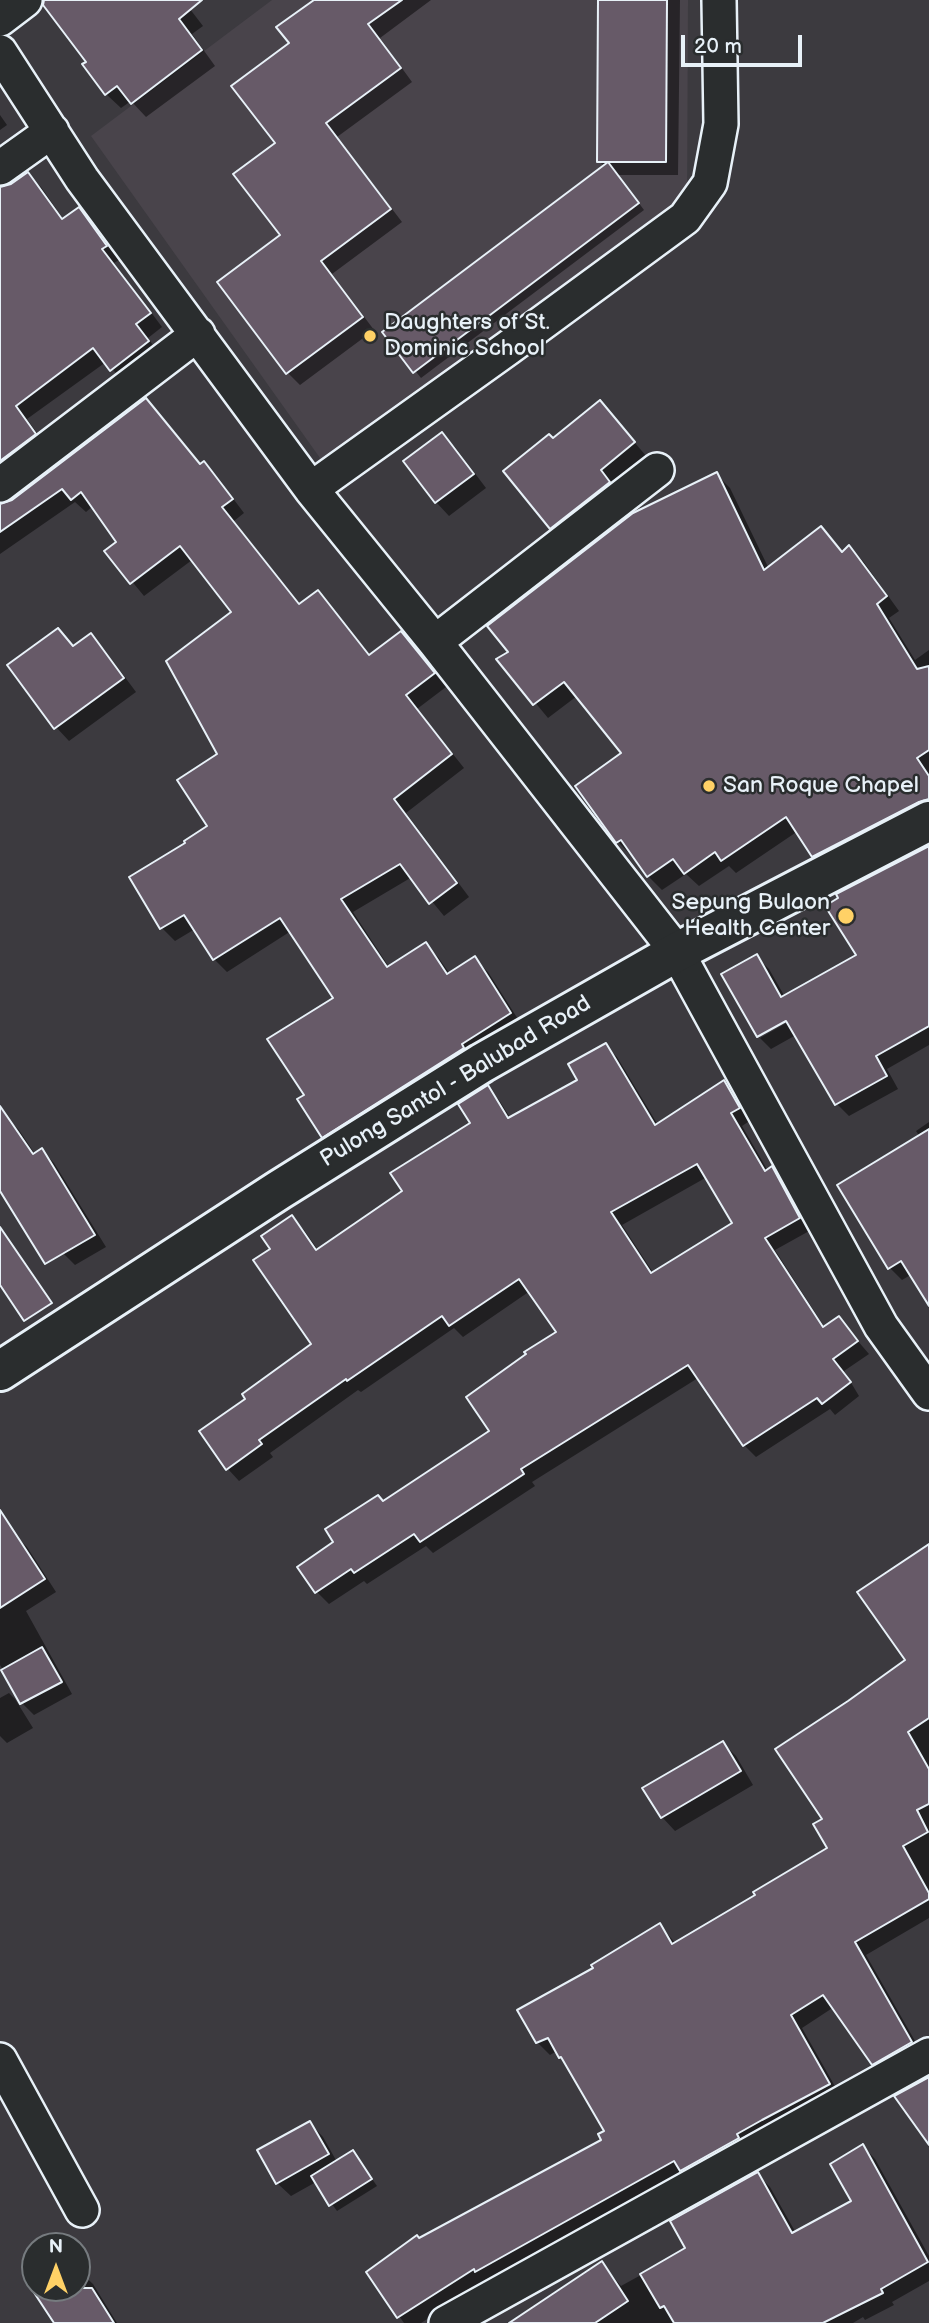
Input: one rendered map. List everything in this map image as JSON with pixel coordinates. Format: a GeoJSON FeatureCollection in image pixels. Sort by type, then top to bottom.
{"type":"FeatureCollection","features":[{"type":"Feature","properties":{"kind":"street"},"geometry":{"type":"LineString","coordinates":[[0,19],[25,0]]}},
{"type":"Feature","properties":{"kind":"street"},"geometry":{"type":"LineString","coordinates":[[311,489],[685,218],[710,183],[720,124],[719,0]]}},
{"type":"Feature","properties":{"kind":"street"},"geometry":{"type":"LineString","coordinates":[[0,52],[82,179],[311,489],[435,642],[677,952],[881,1326],[929,1393]]}},
{"type":"Feature","properties":{"kind":"street"},"geometry":{"type":"LineString","coordinates":[[0,168],[52,131]]}},
{"type":"Feature","properties":{"kind":"street"},"geometry":{"type":"LineString","coordinates":[[0,485],[198,334]]}},
{"type":"Feature","properties":{"kind":"street"},"geometry":{"type":"LineString","coordinates":[[435,642],[657,470]]}},
{"type":"Feature","properties":{"kind":"street","name":"Pulong Santol - Balubad Road"},"geometry":{"type":"LineString","coordinates":[[0,1371],[279,1190],[482,1063],[677,952],[929,821]]}},
{"type":"Feature","properties":{"kind":"street"},"geometry":{"type":"LineString","coordinates":[[446,2323],[929,2056]]}},
{"type":"Feature","properties":{"kind":"street"},"geometry":{"type":"LineString","coordinates":[[0,2060],[82,2210]]}},
{"type":"Feature","properties":{"kind":"shaded area","name":"Daughters of St. Dominic School"},"geometry":{"type":"Polygon","coordinates":[[[272,0],[688,0],[687,208],[325,465],[91,136],[272,0]]]}},
{"type":"Feature","properties":{"kind":"building"},"geometry":{"type":"Polygon","coordinates":[[[44,0],[202,0],[179,19],[202,50],[131,104],[117,86],[105,95],[82,64],[86,62],[43,5],[44,0]]]}},
{"type":"Feature","properties":{"kind":"building"},"geometry":{"type":"Polygon","coordinates":[[[314,0],[402,0],[368,24],[401,68],[326,123],[391,209],[321,261],[363,317],[286,374],[217,282],[280,235],[233,174],[275,143],[231,86],[289,43],[276,27],[314,0]]]}},
{"type":"Feature","properties":{"kind":"building"},"geometry":{"type":"Polygon","coordinates":[[[598,0],[667,0],[666,162],[597,162],[598,0]]]}},
{"type":"Feature","properties":{"kind":"building"},"geometry":{"type":"Polygon","coordinates":[[[608,162],[639,203],[413,373],[382,332],[608,162]]]}},
{"type":"Feature","properties":{"kind":"building"},"geometry":{"type":"Polygon","coordinates":[[[28,172],[62,219],[79,207],[107,246],[102,249],[151,313],[136,324],[149,341],[110,371],[93,348],[16,406],[36,434],[0,461],[0,187],[11,184],[28,172]]]}},
{"type":"Feature","properties":{"kind":"building"},"geometry":{"type":"Polygon","coordinates":[[[146,398],[200,464],[204,461],[233,499],[222,507],[299,604],[318,590],[369,655],[401,631],[435,673],[406,695],[452,754],[394,799],[457,883],[429,904],[400,864],[341,899],[387,967],[426,942],[447,974],[475,956],[511,1013],[462,1044],[464,1048],[322,1138],[297,1099],[304,1095],[267,1039],[333,998],[280,918],[213,960],[184,915],[160,929],[129,877],[185,843],[184,841],[207,826],[177,780],[217,754],[166,661],[231,612],[180,546],[130,584],[104,551],[116,542],[81,492],[71,500],[62,489],[0,532],[0,504],[12,500],[146,398]]]}},
{"type":"Feature","properties":{"kind":"building"},"geometry":{"type":"Polygon","coordinates":[[[600,400],[635,442],[601,470],[610,482],[550,529],[503,471],[549,434],[553,438],[600,400]]]}},
{"type":"Feature","properties":{"kind":"building"},"geometry":{"type":"Polygon","coordinates":[[[442,432],[474,474],[435,503],[403,461],[442,432]]]}},
{"type":"Feature","properties":{"kind":"building"},"geometry":{"type":"Polygon","coordinates":[[[717,472],[764,570],[821,526],[842,552],[849,545],[887,596],[877,604],[917,669],[929,666],[929,750],[917,758],[929,776],[929,799],[812,857],[786,817],[721,861],[715,852],[684,874],[673,859],[647,877],[621,840],[616,843],[575,786],[621,753],[564,682],[533,705],[496,659],[508,652],[487,626],[633,513],[717,472]]]}},
{"type":"Feature","properties":{"kind":"building"},"geometry":{"type":"Polygon","coordinates":[[[58,628],[73,646],[91,633],[124,678],[54,729],[7,665],[58,628]]]}},
{"type":"Feature","properties":{"kind":"building"},"geometry":{"type":"Polygon","coordinates":[[[929,846],[929,1026],[876,1056],[887,1076],[835,1105],[786,1021],[757,1037],[721,974],[757,954],[781,997],[856,955],[825,906],[838,898],[836,894],[929,846]]]}},
{"type":"Feature","properties":{"kind":"building"},"geometry":{"type":"Polygon","coordinates":[[[606,1043],[655,1125],[724,1080],[740,1108],[731,1113],[765,1171],[772,1166],[800,1218],[765,1238],[823,1327],[839,1316],[858,1341],[833,1359],[851,1382],[822,1404],[817,1398],[743,1446],[688,1365],[521,1469],[524,1474],[420,1542],[414,1534],[354,1573],[351,1569],[315,1593],[297,1567],[333,1542],[325,1529],[378,1495],[383,1501],[489,1431],[466,1397],[526,1354],[524,1352],[556,1332],[519,1279],[449,1326],[442,1316],[259,1440],[262,1444],[226,1470],[199,1431],[245,1399],[242,1394],[311,1344],[253,1260],[270,1249],[261,1236],[292,1215],[316,1250],[402,1191],[390,1173],[470,1123],[458,1104],[488,1085],[508,1118],[577,1080],[568,1064],[606,1043]],[[697,1164],[611,1212],[651,1273],[732,1223],[697,1164]]]}},
{"type":"Feature","properties":{"kind":"building"},"geometry":{"type":"Polygon","coordinates":[[[0,1106],[33,1154],[42,1148],[95,1235],[45,1264],[0,1191],[0,1106]]]}},
{"type":"Feature","properties":{"kind":"building"},"geometry":{"type":"Polygon","coordinates":[[[929,1129],[929,1306],[901,1261],[888,1269],[837,1185],[929,1129]]]}},
{"type":"Feature","properties":{"kind":"building"},"geometry":{"type":"Polygon","coordinates":[[[0,1227],[52,1303],[24,1321],[0,1285],[0,1227]]]}},
{"type":"Feature","properties":{"kind":"building"},"geometry":{"type":"Polygon","coordinates":[[[0,1510],[45,1579],[0,1608],[0,1510]]]}},
{"type":"Feature","properties":{"kind":"building"},"geometry":{"type":"Polygon","coordinates":[[[929,1544],[929,1718],[908,1732],[929,1769],[929,1804],[917,1810],[928,1832],[903,1846],[929,1893],[929,1899],[855,1942],[912,2042],[872,2065],[823,1995],[791,2015],[830,2084],[737,2134],[739,2138],[680,2171],[674,2161],[475,2272],[474,2269],[397,2318],[366,2272],[417,2235],[419,2238],[601,2140],[598,2134],[604,2131],[561,2057],[559,2058],[548,2038],[536,2043],[517,2010],[593,1968],[591,1965],[660,1923],[672,1944],[827,1848],[813,1824],[822,1819],[775,1749],[905,1660],[857,1592],[929,1544]]]}},
{"type":"Feature","properties":{"kind":"building"},"geometry":{"type":"Polygon","coordinates":[[[42,1647],[62,1682],[20,1704],[1,1670],[42,1647]]]}},
{"type":"Feature","properties":{"kind":"building"},"geometry":{"type":"Polygon","coordinates":[[[723,1741],[741,1771],[661,1818],[642,1788],[723,1741]]]}},
{"type":"Feature","properties":{"kind":"building"},"geometry":{"type":"Polygon","coordinates":[[[929,2077],[929,2145],[894,2096],[929,2077]]]}},
{"type":"Feature","properties":{"kind":"building"},"geometry":{"type":"Polygon","coordinates":[[[310,2121],[329,2154],[276,2184],[257,2150],[310,2121]]]}},
{"type":"Feature","properties":{"kind":"building"},"geometry":{"type":"Polygon","coordinates":[[[863,2144],[928,2262],[881,2289],[883,2293],[823,2323],[674,2323],[664,2306],[660,2308],[640,2274],[685,2248],[670,2221],[758,2172],[792,2233],[851,2201],[830,2164],[863,2144]]]}},
{"type":"Feature","properties":{"kind":"building"},"geometry":{"type":"Polygon","coordinates":[[[353,2150],[372,2179],[329,2206],[311,2176],[353,2150]]]}},
{"type":"Feature","properties":{"kind":"building"},"geometry":{"type":"Polygon","coordinates":[[[602,2261],[628,2301],[595,2323],[509,2323],[602,2261]]]}},
{"type":"Feature","properties":{"kind":"building"},"geometry":{"type":"Polygon","coordinates":[[[92,2288],[114,2323],[54,2323],[40,2302],[91,2302],[92,2288]]]}},
{"type":"Feature","properties":{"kind":"place","name":"Daughters of St. Dominic School"},"geometry":{"type":"Point","coordinates":[370,336]}},
{"type":"Feature","properties":{"kind":"place","name":"San Roque Chapel"},"geometry":{"type":"Point","coordinates":[709,786]}},
{"type":"Feature","properties":{"kind":"place","name":"Sepung Bulaon Health Center"},"geometry":{"type":"Point","coordinates":[846,916]}}]}
